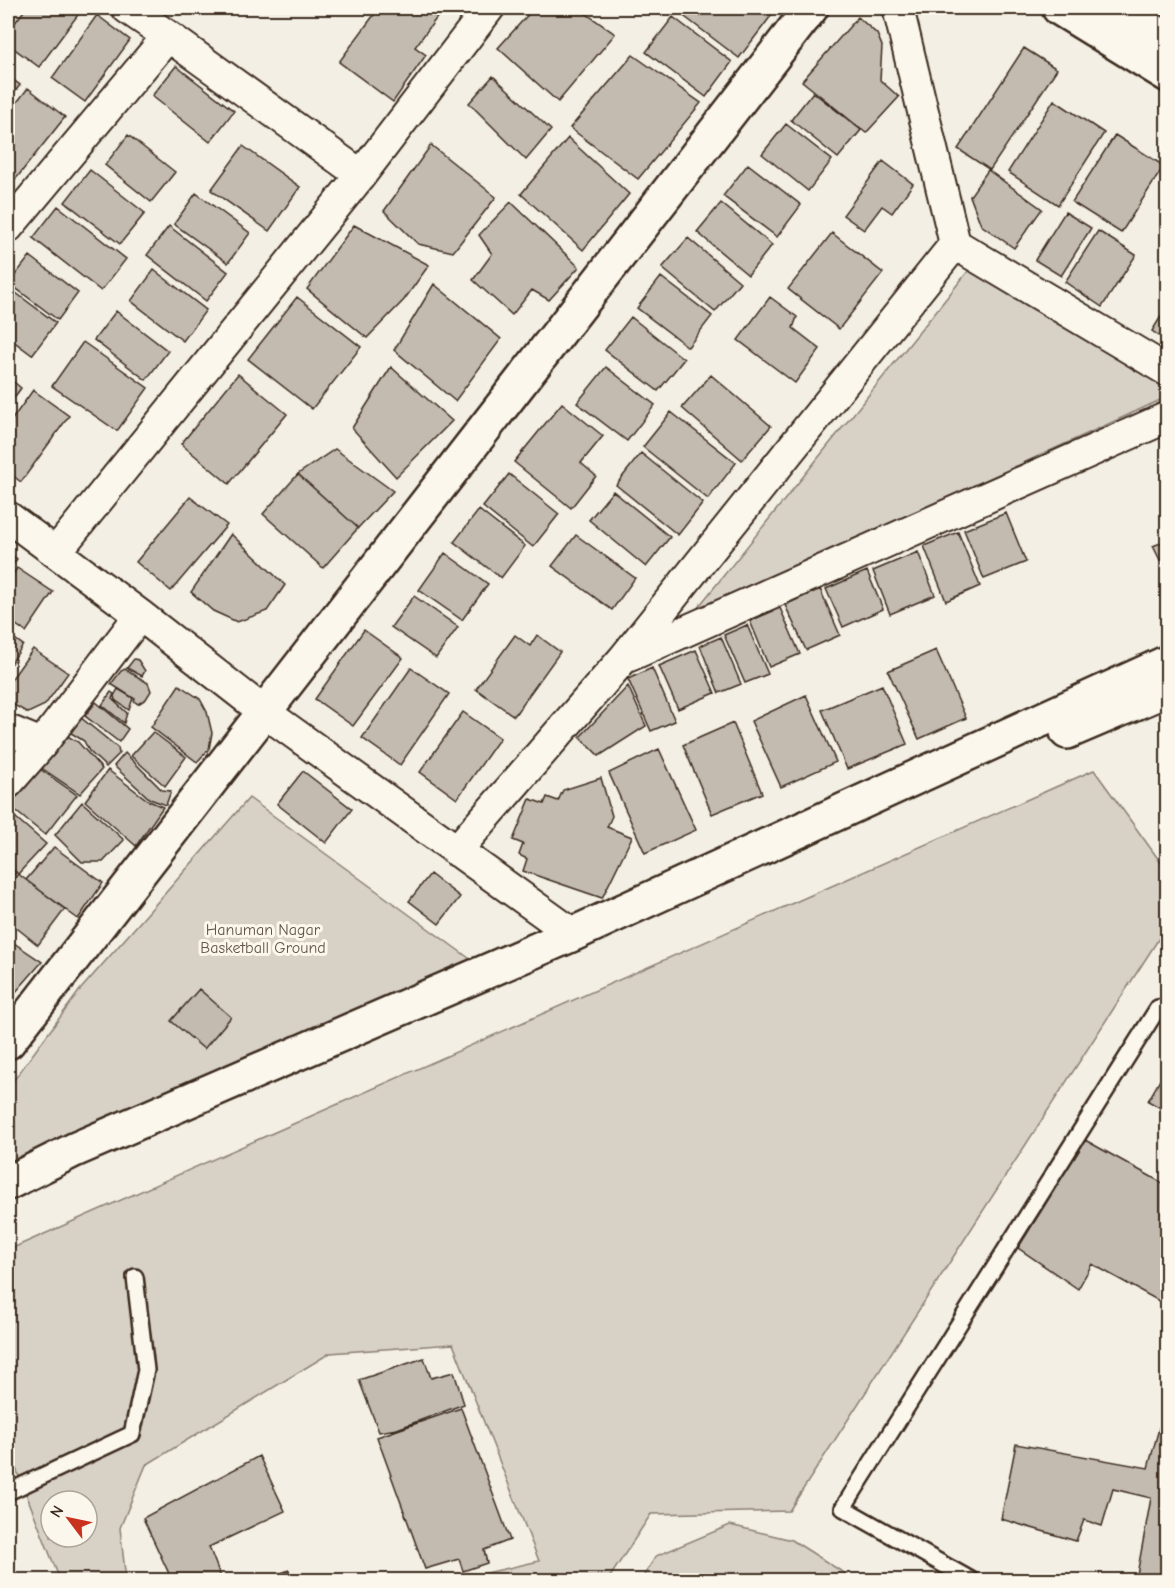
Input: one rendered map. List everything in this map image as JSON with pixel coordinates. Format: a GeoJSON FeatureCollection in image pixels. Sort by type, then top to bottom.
{"type":"FeatureCollection","features":[{"type":"Feature","properties":{"kind":"main road"},"geometry":{"type":"LineString","coordinates":[[8,1042],[811,8]]}},
{"type":"Feature","properties":{"kind":"main road"},"geometry":{"type":"LineString","coordinates":[[1059,8],[1167,75]]}},
{"type":"Feature","properties":{"kind":"main road"},"geometry":{"type":"LineString","coordinates":[[1115,8],[1167,40]]}},
{"type":"Feature","properties":{"kind":"main road"},"geometry":{"type":"LineString","coordinates":[[8,1183],[74,1150],[573,934],[1167,662]]}},
{"type":"Feature","properties":{"kind":"main road"},"geometry":{"type":"LineString","coordinates":[[8,1202],[421,1020],[784,856],[1167,689]]}},
{"type":"Feature","properties":{"kind":"street"},"geometry":{"type":"LineString","coordinates":[[127,8],[361,176]]}},
{"type":"Feature","properties":{"kind":"street"},"geometry":{"type":"LineString","coordinates":[[56,552],[361,176],[489,8]]}},
{"type":"Feature","properties":{"kind":"street"},"geometry":{"type":"LineString","coordinates":[[898,8],[955,244],[1167,371]]}},
{"type":"Feature","properties":{"kind":"street"},"geometry":{"type":"LineString","coordinates":[[10,220],[168,36]]}},
{"type":"Feature","properties":{"kind":"street"},"geometry":{"type":"LineString","coordinates":[[456,851],[623,659],[955,244]]}},
{"type":"Feature","properties":{"kind":"street"},"geometry":{"type":"LineString","coordinates":[[623,659],[1167,417]]}},
{"type":"Feature","properties":{"kind":"street"},"geometry":{"type":"LineString","coordinates":[[8,518],[140,615],[263,711],[573,934]]}},
{"type":"Feature","properties":{"kind":"street"},"geometry":{"type":"LineString","coordinates":[[8,783],[42,744],[140,615]]}},
{"type":"Feature","properties":{"kind":"street"},"geometry":{"type":"LineString","coordinates":[[8,730],[42,744]]}},
{"type":"Feature","properties":{"kind":"lane"},"geometry":{"type":"LineString","coordinates":[[971,1581],[843,1508],[1158,1008],[1167,1007]]}},
{"type":"Feature","properties":{"kind":"lane"},"geometry":{"type":"LineString","coordinates":[[8,1492],[132,1434],[146,1371],[135,1277]]}},
{"type":"Feature","properties":{"kind":"green space"},"geometry":{"type":"Polygon","coordinates":[[[969,270],[1167,387],[1167,397],[692,615],[969,270]]]}},
{"type":"Feature","properties":{"kind":"green space"},"geometry":{"type":"Polygon","coordinates":[[[1094,770],[1167,871],[1167,926],[789,1511],[651,1514],[608,1580],[456,1580],[539,1561],[453,1344],[330,1353],[146,1465],[120,1528],[126,1580],[60,1580],[48,1549],[99,1549],[99,1489],[39,1489],[39,1527],[8,1448],[8,1250],[1094,770]]]}},
{"type":"Feature","properties":{"kind":"green space","name":"Hanuman Nagar Basketball Ground"},"geometry":{"type":"Polygon","coordinates":[[[249,798],[473,961],[8,1166],[8,1088],[80,990],[249,798]]]}},
{"type":"Feature","properties":{"kind":"green space"},"geometry":{"type":"Polygon","coordinates":[[[730,1525],[792,1540],[855,1580],[641,1580],[656,1556],[730,1525]]]}},
{"type":"Feature","properties":{"kind":"building"},"geometry":{"type":"Polygon","coordinates":[[[26,8],[83,8],[39,67],[8,44],[8,32],[26,8]]]}},
{"type":"Feature","properties":{"kind":"building"},"geometry":{"type":"Polygon","coordinates":[[[379,8],[444,8],[415,47],[426,55],[393,102],[339,62],[379,8]]]}},
{"type":"Feature","properties":{"kind":"building"},"geometry":{"type":"Polygon","coordinates":[[[534,8],[578,8],[615,34],[558,102],[498,48],[534,8]]]}},
{"type":"Feature","properties":{"kind":"building"},"geometry":{"type":"Polygon","coordinates":[[[680,8],[777,8],[739,58],[677,11],[680,8]]]}},
{"type":"Feature","properties":{"kind":"building"},"geometry":{"type":"Polygon","coordinates":[[[97,15],[130,40],[85,102],[52,78],[97,15]]]}},
{"type":"Feature","properties":{"kind":"building"},"geometry":{"type":"Polygon","coordinates":[[[673,17],[732,62],[706,97],[646,52],[673,17]]]}},
{"type":"Feature","properties":{"kind":"building"},"geometry":{"type":"Polygon","coordinates":[[[858,17],[877,34],[882,46],[880,80],[899,97],[866,133],[802,81],[858,17]]]}},
{"type":"Feature","properties":{"kind":"building"},"geometry":{"type":"Polygon","coordinates":[[[1024,48],[1057,69],[990,170],[958,149],[1024,48]]]}},
{"type":"Feature","properties":{"kind":"building"},"geometry":{"type":"Polygon","coordinates":[[[633,55],[701,103],[638,179],[570,128],[633,55]]]}},
{"type":"Feature","properties":{"kind":"building"},"geometry":{"type":"Polygon","coordinates":[[[176,66],[234,111],[210,142],[152,96],[176,66]]]}},
{"type":"Feature","properties":{"kind":"building"},"geometry":{"type":"Polygon","coordinates":[[[8,76],[20,85],[8,101],[8,76]]]}},
{"type":"Feature","properties":{"kind":"building"},"geometry":{"type":"Polygon","coordinates":[[[493,76],[551,130],[526,160],[469,103],[493,76]]]}},
{"type":"Feature","properties":{"kind":"building"},"geometry":{"type":"Polygon","coordinates":[[[28,88],[65,117],[15,180],[8,174],[8,114],[28,88]]]}},
{"type":"Feature","properties":{"kind":"building"},"geometry":{"type":"Polygon","coordinates":[[[813,92],[861,130],[838,158],[791,120],[813,92]]]}},
{"type":"Feature","properties":{"kind":"building"},"geometry":{"type":"Polygon","coordinates":[[[1054,100],[1104,133],[1058,205],[1008,172],[1054,100]]]}},
{"type":"Feature","properties":{"kind":"building"},"geometry":{"type":"Polygon","coordinates":[[[786,124],[832,160],[808,191],[762,154],[786,124]]]}},
{"type":"Feature","properties":{"kind":"building"},"geometry":{"type":"Polygon","coordinates":[[[128,135],[175,172],[151,202],[105,165],[128,135]]]}},
{"type":"Feature","properties":{"kind":"building"},"geometry":{"type":"Polygon","coordinates":[[[1115,135],[1164,166],[1121,233],[1072,202],[1115,135]]]}},
{"type":"Feature","properties":{"kind":"building"},"geometry":{"type":"Polygon","coordinates":[[[568,138],[629,194],[583,250],[521,194],[568,138]]]}},
{"type":"Feature","properties":{"kind":"building"},"geometry":{"type":"Polygon","coordinates":[[[431,145],[496,197],[453,252],[418,244],[384,211],[431,145]]]}},
{"type":"Feature","properties":{"kind":"building"},"geometry":{"type":"Polygon","coordinates":[[[243,146],[300,187],[269,231],[211,190],[243,146]]]}},
{"type":"Feature","properties":{"kind":"building"},"geometry":{"type":"Polygon","coordinates":[[[883,161],[913,184],[892,213],[882,206],[864,230],[843,215],[883,161]]]}},
{"type":"Feature","properties":{"kind":"building"},"geometry":{"type":"Polygon","coordinates":[[[748,164],[801,205],[777,237],[723,196],[748,164]]]}},
{"type":"Feature","properties":{"kind":"building"},"geometry":{"type":"Polygon","coordinates":[[[90,170],[145,213],[120,244],[65,202],[90,170]]]}},
{"type":"Feature","properties":{"kind":"building"},"geometry":{"type":"Polygon","coordinates":[[[988,170],[1042,209],[1014,248],[981,225],[970,196],[988,170]]]}},
{"type":"Feature","properties":{"kind":"building"},"geometry":{"type":"Polygon","coordinates":[[[196,193],[250,233],[228,263],[174,224],[196,193]]]}},
{"type":"Feature","properties":{"kind":"building"},"geometry":{"type":"Polygon","coordinates":[[[511,202],[579,267],[549,300],[532,290],[512,315],[473,280],[492,254],[479,235],[511,202]]]}},
{"type":"Feature","properties":{"kind":"building"},"geometry":{"type":"Polygon","coordinates":[[[721,203],[772,245],[748,275],[697,232],[721,203]]]}},
{"type":"Feature","properties":{"kind":"building"},"geometry":{"type":"Polygon","coordinates":[[[58,206],[126,259],[101,291],[33,238],[58,206]]]}},
{"type":"Feature","properties":{"kind":"building"},"geometry":{"type":"Polygon","coordinates":[[[1065,212],[1091,228],[1061,276],[1035,260],[1065,212]]]}},
{"type":"Feature","properties":{"kind":"building"},"geometry":{"type":"Polygon","coordinates":[[[354,225],[429,265],[404,300],[367,338],[307,289],[354,225]]]}},
{"type":"Feature","properties":{"kind":"building"},"geometry":{"type":"Polygon","coordinates":[[[169,226],[228,272],[206,301],[147,255],[169,226]]]}},
{"type":"Feature","properties":{"kind":"building"},"geometry":{"type":"Polygon","coordinates":[[[1098,231],[1136,255],[1102,307],[1065,282],[1098,231]]]}},
{"type":"Feature","properties":{"kind":"building"},"geometry":{"type":"Polygon","coordinates":[[[832,233],[883,273],[839,329],[788,289],[832,233]]]}},
{"type":"Feature","properties":{"kind":"building"},"geometry":{"type":"Polygon","coordinates":[[[688,238],[740,282],[715,312],[662,268],[688,238]]]}},
{"type":"Feature","properties":{"kind":"building"},"geometry":{"type":"Polygon","coordinates":[[[30,256],[78,293],[58,320],[9,283],[30,256]]]}},
{"type":"Feature","properties":{"kind":"building"},"geometry":{"type":"Polygon","coordinates":[[[154,270],[206,310],[183,341],[131,301],[154,270]]]}},
{"type":"Feature","properties":{"kind":"building"},"geometry":{"type":"Polygon","coordinates":[[[661,277],[712,316],[688,347],[637,308],[661,277]]]}},
{"type":"Feature","properties":{"kind":"building"},"geometry":{"type":"Polygon","coordinates":[[[434,284],[501,339],[455,401],[394,350],[434,284]]]}},
{"type":"Feature","properties":{"kind":"building"},"geometry":{"type":"Polygon","coordinates":[[[8,287],[56,323],[32,355],[8,337],[8,287]]]}},
{"type":"Feature","properties":{"kind":"building"},"geometry":{"type":"Polygon","coordinates":[[[297,297],[361,347],[312,409],[248,359],[297,297]]]}},
{"type":"Feature","properties":{"kind":"building"},"geometry":{"type":"Polygon","coordinates":[[[770,297],[797,317],[793,328],[820,349],[795,383],[738,340],[770,297]]]}},
{"type":"Feature","properties":{"kind":"building"},"geometry":{"type":"Polygon","coordinates":[[[1168,305],[1168,342],[1152,331],[1168,305]]]}},
{"type":"Feature","properties":{"kind":"building"},"geometry":{"type":"Polygon","coordinates":[[[116,311],[168,351],[146,380],[94,340],[116,311]]]}},
{"type":"Feature","properties":{"kind":"building"},"geometry":{"type":"Polygon","coordinates":[[[631,317],[684,359],[658,391],[605,350],[631,317]]]}},
{"type":"Feature","properties":{"kind":"building"},"geometry":{"type":"Polygon","coordinates":[[[83,342],[148,388],[117,431],[52,386],[83,342]]]}},
{"type":"Feature","properties":{"kind":"building"},"geometry":{"type":"Polygon","coordinates":[[[391,367],[452,421],[396,477],[352,428],[391,367]]]}},
{"type":"Feature","properties":{"kind":"building"},"geometry":{"type":"Polygon","coordinates":[[[606,367],[655,405],[627,441],[577,403],[606,367]]]}},
{"type":"Feature","properties":{"kind":"building"},"geometry":{"type":"Polygon","coordinates":[[[238,374],[287,414],[229,484],[181,444],[238,374]]]}},
{"type":"Feature","properties":{"kind":"building"},"geometry":{"type":"Polygon","coordinates":[[[711,375],[771,426],[742,460],[682,408],[711,375]]]}},
{"type":"Feature","properties":{"kind":"building"},"geometry":{"type":"Polygon","coordinates":[[[8,377],[21,388],[8,406],[8,377]]]}},
{"type":"Feature","properties":{"kind":"building"},"geometry":{"type":"Polygon","coordinates":[[[33,390],[69,416],[21,482],[8,472],[8,425],[33,390]]]}},
{"type":"Feature","properties":{"kind":"building"},"geometry":{"type":"Polygon","coordinates":[[[562,403],[603,436],[581,463],[596,476],[571,508],[514,462],[562,403]]]}},
{"type":"Feature","properties":{"kind":"building"},"geometry":{"type":"Polygon","coordinates":[[[671,412],[736,463],[708,499],[643,447],[671,412]]]}},
{"type":"Feature","properties":{"kind":"building"},"geometry":{"type":"Polygon","coordinates":[[[335,449],[393,491],[358,528],[298,474],[335,449]]]}},
{"type":"Feature","properties":{"kind":"building"},"geometry":{"type":"Polygon","coordinates":[[[641,453],[703,503],[678,535],[616,485],[641,453]]]}},
{"type":"Feature","properties":{"kind":"building"},"geometry":{"type":"Polygon","coordinates":[[[298,474],[358,528],[323,568],[263,514],[298,474]]]}},
{"type":"Feature","properties":{"kind":"building"},"geometry":{"type":"Polygon","coordinates":[[[509,474],[559,514],[533,547],[483,507],[509,474]]]}},
{"type":"Feature","properties":{"kind":"building"},"geometry":{"type":"Polygon","coordinates":[[[613,491],[670,537],[646,567],[589,520],[613,491]]]}},
{"type":"Feature","properties":{"kind":"building"},"geometry":{"type":"Polygon","coordinates":[[[190,497],[227,525],[171,591],[136,562],[190,497]]]}},
{"type":"Feature","properties":{"kind":"building"},"geometry":{"type":"Polygon","coordinates":[[[479,510],[525,546],[501,578],[454,542],[479,510]]]}},
{"type":"Feature","properties":{"kind":"building"},"geometry":{"type":"Polygon","coordinates":[[[1006,513],[1026,562],[984,579],[964,530],[1006,513]]]}},
{"type":"Feature","properties":{"kind":"building"},"geometry":{"type":"Polygon","coordinates":[[[958,532],[980,586],[946,601],[924,546],[958,532]]]}},
{"type":"Feature","properties":{"kind":"building"},"geometry":{"type":"Polygon","coordinates":[[[231,534],[285,585],[267,611],[237,622],[213,611],[191,592],[231,534]]]}},
{"type":"Feature","properties":{"kind":"building"},"geometry":{"type":"Polygon","coordinates":[[[576,535],[635,578],[612,610],[552,566],[576,535]]]}},
{"type":"Feature","properties":{"kind":"building"},"geometry":{"type":"Polygon","coordinates":[[[1168,540],[1168,576],[1153,546],[1168,540]]]}},
{"type":"Feature","properties":{"kind":"building"},"geometry":{"type":"Polygon","coordinates":[[[8,552],[17,559],[8,572],[8,552]]]}},
{"type":"Feature","properties":{"kind":"building"},"geometry":{"type":"Polygon","coordinates":[[[918,552],[935,595],[890,614],[873,571],[918,552]]]}},
{"type":"Feature","properties":{"kind":"building"},"geometry":{"type":"Polygon","coordinates":[[[445,553],[488,584],[462,620],[419,590],[445,553]]]}},
{"type":"Feature","properties":{"kind":"building"},"geometry":{"type":"Polygon","coordinates":[[[17,568],[53,592],[26,632],[8,619],[8,582],[17,568]]]}},
{"type":"Feature","properties":{"kind":"building"},"geometry":{"type":"Polygon","coordinates":[[[867,571],[883,609],[843,627],[826,589],[867,571]]]}},
{"type":"Feature","properties":{"kind":"building"},"geometry":{"type":"Polygon","coordinates":[[[820,589],[840,635],[806,650],[785,605],[820,589]]]}},
{"type":"Feature","properties":{"kind":"building"},"geometry":{"type":"Polygon","coordinates":[[[414,596],[458,627],[436,658],[391,627],[414,596]]]}},
{"type":"Feature","properties":{"kind":"building"},"geometry":{"type":"Polygon","coordinates":[[[780,608],[800,654],[769,667],[750,621],[780,608]]]}},
{"type":"Feature","properties":{"kind":"building"},"geometry":{"type":"Polygon","coordinates":[[[747,625],[768,674],[745,683],[724,635],[747,625]]]}},
{"type":"Feature","properties":{"kind":"building"},"geometry":{"type":"Polygon","coordinates":[[[364,630],[403,658],[353,726],[315,699],[364,630]]]}},
{"type":"Feature","properties":{"kind":"building"},"geometry":{"type":"Polygon","coordinates":[[[8,634],[23,645],[8,668],[8,634]]]}},
{"type":"Feature","properties":{"kind":"building"},"geometry":{"type":"Polygon","coordinates":[[[515,635],[530,646],[537,635],[560,652],[514,716],[476,689],[515,635]]]}},
{"type":"Feature","properties":{"kind":"building"},"geometry":{"type":"Polygon","coordinates":[[[721,637],[741,684],[719,693],[700,646],[721,637]]]}},
{"type":"Feature","properties":{"kind":"building"},"geometry":{"type":"Polygon","coordinates":[[[33,649],[68,673],[45,705],[28,713],[12,704],[8,699],[8,684],[33,649]]]}},
{"type":"Feature","properties":{"kind":"building"},"geometry":{"type":"Polygon","coordinates":[[[696,650],[715,693],[678,709],[659,666],[696,650]]]}},
{"type":"Feature","properties":{"kind":"building"},"geometry":{"type":"Polygon","coordinates":[[[936,650],[966,718],[919,739],[888,671],[936,650]]]}},
{"type":"Feature","properties":{"kind":"building"},"geometry":{"type":"Polygon","coordinates":[[[134,659],[138,660],[145,671],[142,676],[127,668],[134,659]]]}},
{"type":"Feature","properties":{"kind":"building"},"geometry":{"type":"Polygon","coordinates":[[[411,668],[449,694],[400,765],[362,738],[411,668]]]}},
{"type":"Feature","properties":{"kind":"building"},"geometry":{"type":"Polygon","coordinates":[[[652,668],[675,721],[651,731],[628,679],[652,668]]]}},
{"type":"Feature","properties":{"kind":"building"},"geometry":{"type":"Polygon","coordinates":[[[125,669],[148,683],[151,691],[146,699],[138,704],[134,701],[135,699],[111,684],[125,669]]]}},
{"type":"Feature","properties":{"kind":"building"},"geometry":{"type":"Polygon","coordinates":[[[179,685],[200,699],[207,712],[212,733],[209,749],[197,762],[151,727],[179,685]]]}},
{"type":"Feature","properties":{"kind":"building"},"geometry":{"type":"Polygon","coordinates":[[[882,685],[907,744],[847,769],[822,710],[882,685]]]}},
{"type":"Feature","properties":{"kind":"building"},"geometry":{"type":"Polygon","coordinates":[[[628,686],[646,726],[599,756],[580,737],[628,686]]]}},
{"type":"Feature","properties":{"kind":"building"},"geometry":{"type":"Polygon","coordinates":[[[118,689],[133,698],[129,710],[115,700],[114,696],[118,689]]]}},
{"type":"Feature","properties":{"kind":"building"},"geometry":{"type":"Polygon","coordinates":[[[111,692],[114,694],[112,699],[127,713],[124,723],[102,705],[111,692]]]}},
{"type":"Feature","properties":{"kind":"building"},"geometry":{"type":"Polygon","coordinates":[[[806,695],[836,762],[781,787],[751,721],[806,695]]]}},
{"type":"Feature","properties":{"kind":"building"},"geometry":{"type":"Polygon","coordinates":[[[96,702],[128,729],[119,742],[85,716],[96,702]]]}},
{"type":"Feature","properties":{"kind":"building"},"geometry":{"type":"Polygon","coordinates":[[[463,712],[500,738],[457,799],[420,772],[463,712]]]}},
{"type":"Feature","properties":{"kind":"building"},"geometry":{"type":"Polygon","coordinates":[[[80,717],[118,748],[119,754],[106,767],[89,751],[84,741],[68,731],[80,717]]]}},
{"type":"Feature","properties":{"kind":"building"},"geometry":{"type":"Polygon","coordinates":[[[733,723],[762,793],[712,814],[683,745],[733,723]]]}},
{"type":"Feature","properties":{"kind":"building"},"geometry":{"type":"Polygon","coordinates":[[[153,732],[186,757],[165,786],[131,756],[153,732]]]}},
{"type":"Feature","properties":{"kind":"building"},"geometry":{"type":"Polygon","coordinates":[[[64,734],[78,742],[102,769],[80,794],[40,767],[64,734]]]}},
{"type":"Feature","properties":{"kind":"building"},"geometry":{"type":"Polygon","coordinates":[[[659,749],[696,830],[645,853],[609,773],[659,749]]]}},
{"type":"Feature","properties":{"kind":"building"},"geometry":{"type":"Polygon","coordinates":[[[125,753],[162,790],[171,791],[166,805],[150,799],[114,766],[125,753]]]}},
{"type":"Feature","properties":{"kind":"building"},"geometry":{"type":"Polygon","coordinates":[[[37,767],[77,795],[45,835],[8,805],[37,767]]]}},
{"type":"Feature","properties":{"kind":"building"},"geometry":{"type":"Polygon","coordinates":[[[108,770],[149,801],[163,807],[136,846],[85,801],[108,770]]]}},
{"type":"Feature","properties":{"kind":"building"},"geometry":{"type":"Polygon","coordinates":[[[303,771],[352,809],[326,843],[277,804],[303,771]]]}},
{"type":"Feature","properties":{"kind":"building"},"geometry":{"type":"Polygon","coordinates":[[[601,778],[612,816],[607,827],[632,837],[602,898],[523,871],[527,859],[519,855],[523,844],[513,840],[530,799],[544,804],[547,797],[558,801],[563,790],[601,778]]]}},
{"type":"Feature","properties":{"kind":"building"},"geometry":{"type":"Polygon","coordinates":[[[82,802],[124,840],[103,862],[82,862],[55,835],[82,802]]]}},
{"type":"Feature","properties":{"kind":"building"},"geometry":{"type":"Polygon","coordinates":[[[8,811],[46,844],[18,874],[8,865],[8,811]]]}},
{"type":"Feature","properties":{"kind":"building"},"geometry":{"type":"Polygon","coordinates":[[[54,847],[103,883],[78,919],[26,880],[54,847]]]}},
{"type":"Feature","properties":{"kind":"building"},"geometry":{"type":"Polygon","coordinates":[[[8,865],[16,872],[8,881],[8,865]]]}},
{"type":"Feature","properties":{"kind":"building"},"geometry":{"type":"Polygon","coordinates":[[[18,874],[65,909],[38,945],[8,921],[8,886],[18,874]]]}},
{"type":"Feature","properties":{"kind":"building"},"geometry":{"type":"Polygon","coordinates":[[[430,874],[460,897],[439,924],[409,901],[430,874]]]}},
{"type":"Feature","properties":{"kind":"building"},"geometry":{"type":"Polygon","coordinates":[[[8,939],[42,962],[8,1001],[8,939]]]}},
{"type":"Feature","properties":{"kind":"building"},"geometry":{"type":"Polygon","coordinates":[[[199,989],[231,1017],[204,1049],[171,1021],[199,989]]]}},
{"type":"Feature","properties":{"kind":"building"},"geometry":{"type":"Polygon","coordinates":[[[1168,1066],[1168,1112],[1148,1101],[1168,1066]]]}},
{"type":"Feature","properties":{"kind":"building"},"geometry":{"type":"Polygon","coordinates":[[[1085,1140],[1168,1186],[1168,1306],[1092,1264],[1078,1289],[1018,1248],[1085,1140]]]}},
{"type":"Feature","properties":{"kind":"building"},"geometry":{"type":"Polygon","coordinates":[[[424,1358],[431,1378],[454,1372],[464,1404],[397,1429],[379,1432],[359,1380],[424,1358]]]}},
{"type":"Feature","properties":{"kind":"building"},"geometry":{"type":"Polygon","coordinates":[[[1168,1396],[1168,1580],[1136,1580],[1151,1498],[1113,1489],[1102,1526],[1084,1520],[1076,1541],[1001,1519],[1016,1444],[1148,1468],[1168,1396]]]}},
{"type":"Feature","properties":{"kind":"building"},"geometry":{"type":"Polygon","coordinates":[[[461,1408],[510,1540],[484,1550],[487,1563],[463,1571],[459,1559],[425,1569],[377,1437],[461,1408]]]}},
{"type":"Feature","properties":{"kind":"building"},"geometry":{"type":"Polygon","coordinates":[[[259,1456],[285,1511],[209,1547],[222,1580],[172,1580],[143,1518],[259,1456]]]}},
{"type":"Feature","properties":{"kind":"building"},"geometry":{"type":"Polygon","coordinates":[[[289,1570],[292,1580],[263,1580],[289,1570]]]}}]}
